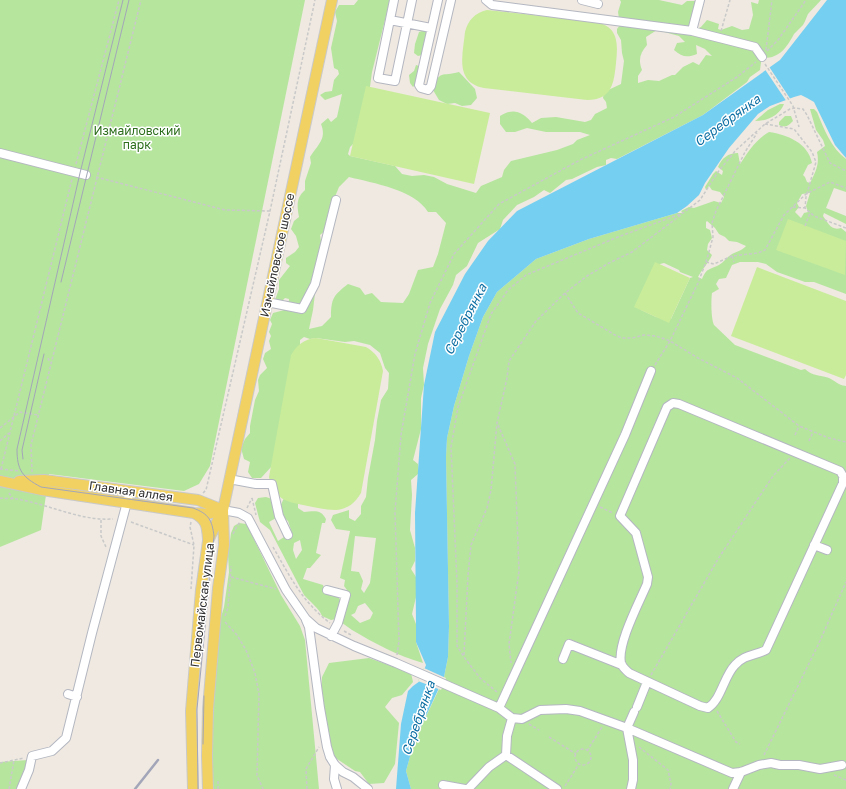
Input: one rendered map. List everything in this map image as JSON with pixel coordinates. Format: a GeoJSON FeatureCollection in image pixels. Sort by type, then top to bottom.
{"type":"FeatureCollection","features":[{"type":"Feature","properties":{"kind":"main road","name":"Измайловское шоссе"},"geometry":{"type":"LineString","coordinates":[[223,510],[332,0]]}},
{"type":"Feature","properties":{"kind":"main road","name":"Главная аллея"},"geometry":{"type":"LineString","coordinates":[[4,481],[44,480],[198,500],[223,510]]}},
{"type":"Feature","properties":{"kind":"main road","name":"Главная аллея"},"geometry":{"type":"LineString","coordinates":[[4,481],[42,490],[193,515],[208,514],[223,510]]}},
{"type":"Feature","properties":{"kind":"main road","name":"Первомайская улица"},"geometry":{"type":"LineString","coordinates":[[193,789],[191,711],[202,590],[208,541],[223,510]]}},
{"type":"Feature","properties":{"kind":"main road","name":"Первомайская улица"},"geometry":{"type":"LineString","coordinates":[[208,789],[208,709],[218,588],[224,545],[223,510]]}},
{"type":"Feature","properties":{"kind":"main road"},"geometry":{"type":"LineString","coordinates":[[193,515],[200,516],[206,524],[208,541]]}},
{"type":"Feature","properties":{"kind":"street"},"geometry":{"type":"LineString","coordinates":[[394,0],[378,78],[395,82],[412,0]]}},
{"type":"Feature","properties":{"kind":"street"},"geometry":{"type":"LineString","coordinates":[[438,0],[419,85],[421,88],[428,90],[431,86],[451,0]]}},
{"type":"Feature","properties":{"kind":"street"},"geometry":{"type":"LineString","coordinates":[[486,0],[492,5],[692,31],[755,47],[762,57]]}},
{"type":"Feature","properties":{"kind":"street"},"geometry":{"type":"LineString","coordinates":[[582,0],[598,4]]}},
{"type":"Feature","properties":{"kind":"street"},"geometry":{"type":"LineString","coordinates":[[692,31],[700,0]]}},
{"type":"Feature","properties":{"kind":"street"},"geometry":{"type":"LineString","coordinates":[[390,20],[432,28]]}},
{"type":"Feature","properties":{"kind":"street"},"geometry":{"type":"LineString","coordinates":[[0,153],[86,175]]}},
{"type":"Feature","properties":{"kind":"street"},"geometry":{"type":"LineString","coordinates":[[267,302],[302,309],[315,284],[336,200]]}},
{"type":"Feature","properties":{"kind":"street"},"geometry":{"type":"LineString","coordinates":[[498,708],[625,434],[651,371]]}},
{"type":"Feature","properties":{"kind":"street"},"geometry":{"type":"LineString","coordinates":[[563,659],[569,644],[622,666],[629,673],[700,706],[708,708],[714,704],[726,678],[735,665],[747,656],[758,654],[766,650],[843,483],[840,471],[679,404],[673,403],[668,407],[620,516],[636,533],[648,577],[647,584],[625,635],[620,654],[622,666]]}},
{"type":"Feature","properties":{"kind":"street"},"geometry":{"type":"LineString","coordinates":[[229,479],[256,484],[272,484],[279,516],[288,535]]}},
{"type":"Feature","properties":{"kind":"street"},"geometry":{"type":"LineString","coordinates":[[21,789],[29,770],[32,756],[52,751],[66,738],[130,491]]}},
{"type":"Feature","properties":{"kind":"street"},"geometry":{"type":"LineString","coordinates":[[223,510],[239,513],[248,518],[288,592],[306,619],[309,627],[325,739],[330,757],[342,772],[354,777],[368,789]]}},
{"type":"Feature","properties":{"kind":"street"},"geometry":{"type":"LineString","coordinates":[[814,544],[827,550]]}},
{"type":"Feature","properties":{"kind":"street"},"geometry":{"type":"LineString","coordinates":[[327,590],[346,595],[336,626],[331,636]]}},
{"type":"Feature","properties":{"kind":"street"},"geometry":{"type":"LineString","coordinates":[[306,619],[316,628],[331,636],[355,642],[421,674],[498,708],[512,718],[522,719],[540,710],[566,709],[580,711],[627,728],[732,773],[741,772],[760,765],[770,764],[799,765],[820,769],[842,765]]}},
{"type":"Feature","properties":{"kind":"street"},"geometry":{"type":"LineString","coordinates":[[631,789],[633,780],[633,760],[627,728],[647,682]]}},
{"type":"Feature","properties":{"kind":"street"},"geometry":{"type":"LineString","coordinates":[[68,694],[77,697]]}},
{"type":"Feature","properties":{"kind":"street"},"geometry":{"type":"LineString","coordinates":[[506,755],[507,736],[512,718]]}},
{"type":"Feature","properties":{"kind":"street"},"geometry":{"type":"LineString","coordinates":[[443,785],[467,789],[489,766],[506,755]]}},
{"type":"Feature","properties":{"kind":"street"},"geometry":{"type":"LineString","coordinates":[[506,755],[557,789]]}},
{"type":"Feature","properties":{"kind":"street"},"geometry":{"type":"LineString","coordinates":[[335,765],[334,779],[337,789]]}},
{"type":"Feature","properties":{"kind":"street"},"geometry":{"type":"LineString","coordinates":[[733,789],[741,772]]}},
{"type":"Feature","properties":{"kind":"path"},"geometry":{"type":"LineString","coordinates":[[25,472],[1,469],[74,172],[119,0]]}},
{"type":"Feature","properties":{"kind":"path"},"geometry":{"type":"LineString","coordinates":[[29,472],[32,473],[30,445],[141,0]]}},
{"type":"Feature","properties":{"kind":"path"},"geometry":{"type":"LineString","coordinates":[[206,490],[270,211],[315,0]]}},
{"type":"Feature","properties":{"kind":"path"},"geometry":{"type":"LineString","coordinates":[[719,38],[730,0]]}},
{"type":"Feature","properties":{"kind":"path"},"geometry":{"type":"LineString","coordinates":[[772,0],[766,52],[778,40],[806,0]]}},
{"type":"Feature","properties":{"kind":"path"},"geometry":{"type":"LineString","coordinates":[[392,655],[397,657],[399,641],[395,512],[401,435],[415,354],[430,303],[454,254],[499,204],[580,160],[674,117],[737,77],[762,57]]}},
{"type":"Feature","properties":{"kind":"path"},"geometry":{"type":"LineString","coordinates":[[766,66],[793,107],[799,127]]}},
{"type":"Feature","properties":{"kind":"path"},"geometry":{"type":"LineString","coordinates":[[464,657],[471,545],[487,508],[492,490],[498,423],[509,361],[536,321],[565,292],[587,276],[632,252],[700,200],[718,172],[736,150],[765,124],[793,107],[803,109],[807,115],[830,163],[846,171]]}},
{"type":"Feature","properties":{"kind":"path"},"geometry":{"type":"LineString","coordinates":[[765,124],[794,129],[812,152],[816,162],[806,194],[805,208]]}},
{"type":"Feature","properties":{"kind":"path"},"geometry":{"type":"LineString","coordinates":[[651,371],[670,341],[698,283],[713,237],[712,223],[716,211],[745,152],[758,131]]}},
{"type":"Feature","properties":{"kind":"path"},"geometry":{"type":"LineString","coordinates":[[86,175],[225,210],[270,211]]}},
{"type":"Feature","properties":{"kind":"path"},"geometry":{"type":"LineString","coordinates":[[706,262],[714,264],[732,256],[758,253],[765,250],[784,215],[806,194],[830,182],[846,188]]}},
{"type":"Feature","properties":{"kind":"path"},"geometry":{"type":"LineString","coordinates":[[793,207],[805,208],[814,216],[846,228]]}},
{"type":"Feature","properties":{"kind":"path"},"geometry":{"type":"LineString","coordinates":[[503,698],[480,678],[457,646],[457,583],[451,447],[458,406],[491,314],[508,290],[526,275],[618,237],[683,213]]}},
{"type":"Feature","properties":{"kind":"path"},"geometry":{"type":"LineString","coordinates":[[805,226],[810,213]]}},
{"type":"Feature","properties":{"kind":"path"},"geometry":{"type":"LineString","coordinates":[[732,256],[734,262]]}},
{"type":"Feature","properties":{"kind":"path"},"geometry":{"type":"LineString","coordinates":[[565,292],[578,313],[615,335],[622,338],[632,338],[644,335],[656,336],[670,341],[698,358],[737,378],[799,426],[828,438],[846,442]]}},
{"type":"Feature","properties":{"kind":"path"},"geometry":{"type":"LineString","coordinates":[[48,358],[50,364]]}},
{"type":"Feature","properties":{"kind":"path"},"geometry":{"type":"LineString","coordinates":[[0,428],[20,412],[38,415]]}},
{"type":"Feature","properties":{"kind":"path"},"geometry":{"type":"LineString","coordinates":[[498,423],[515,464],[519,571],[509,644],[513,676]]}},
{"type":"Feature","properties":{"kind":"path"},"geometry":{"type":"LineString","coordinates":[[795,435],[799,426]]}},
{"type":"Feature","properties":{"kind":"path"},"geometry":{"type":"LineString","coordinates":[[0,441],[10,432]]}},
{"type":"Feature","properties":{"kind":"path"},"geometry":{"type":"LineString","coordinates":[[809,441],[813,432]]}},
{"type":"Feature","properties":{"kind":"path"},"geometry":{"type":"LineString","coordinates":[[647,682],[718,558],[774,476],[796,452]]}},
{"type":"Feature","properties":{"kind":"path"},"geometry":{"type":"LineString","coordinates":[[0,498],[21,500],[61,512],[101,520],[123,519],[194,545],[190,527],[193,515]]}},
{"type":"Feature","properties":{"kind":"path"},"geometry":{"type":"LineString","coordinates":[[252,498],[258,518]]}},
{"type":"Feature","properties":{"kind":"path"},"geometry":{"type":"LineString","coordinates":[[593,504],[620,516]]}},
{"type":"Feature","properties":{"kind":"path"},"geometry":{"type":"LineString","coordinates":[[101,520],[101,536],[112,558]]}},
{"type":"Feature","properties":{"kind":"path"},"geometry":{"type":"LineString","coordinates":[[233,538],[234,532]]}},
{"type":"Feature","properties":{"kind":"path"},"geometry":{"type":"LineString","coordinates":[[271,543],[297,590],[309,605],[320,616],[336,626],[355,642]]}},
{"type":"Feature","properties":{"kind":"path"},"geometry":{"type":"LineString","coordinates":[[224,629],[224,621],[228,608],[231,563]]}},
{"type":"Feature","properties":{"kind":"path"},"geometry":{"type":"LineString","coordinates":[[231,577],[288,592]]}},
{"type":"Feature","properties":{"kind":"path"},"geometry":{"type":"LineString","coordinates":[[760,765],[819,643],[846,582]]}},
{"type":"Feature","properties":{"kind":"path"},"geometry":{"type":"LineString","coordinates":[[224,621],[237,635],[246,650],[255,673],[259,694],[257,775],[263,789]]}},
{"type":"Feature","properties":{"kind":"path"},"geometry":{"type":"LineString","coordinates":[[714,704],[736,742],[740,744]]}},
{"type":"Feature","properties":{"kind":"path"},"geometry":{"type":"LineString","coordinates":[[522,719],[539,730]]}},
{"type":"Feature","properties":{"kind":"path"},"geometry":{"type":"LineString","coordinates":[[587,751],[606,721]]}},
{"type":"Feature","properties":{"kind":"path"},"geometry":{"type":"LineString","coordinates":[[549,736],[576,754]]}},
{"type":"Feature","properties":{"kind":"path"},"geometry":{"type":"LineString","coordinates":[[307,789],[306,768],[311,758],[325,739]]}},
{"type":"Feature","properties":{"kind":"path"},"geometry":{"type":"LineString","coordinates":[[628,739],[668,770],[671,784],[670,789]]}},
{"type":"Feature","properties":{"kind":"path"},"geometry":{"type":"LineString","coordinates":[[576,754],[582,750],[587,751]]}},
{"type":"Feature","properties":{"kind":"path"},"geometry":{"type":"LineString","coordinates":[[579,764],[583,765],[589,761],[590,756],[587,751]]}},
{"type":"Feature","properties":{"kind":"path"},"geometry":{"type":"LineString","coordinates":[[576,754],[576,760],[579,764]]}},
{"type":"Feature","properties":{"kind":"path"},"geometry":{"type":"LineString","coordinates":[[0,764],[32,756]]}},
{"type":"Feature","properties":{"kind":"path"},"geometry":{"type":"LineString","coordinates":[[9,789],[14,760]]}},
{"type":"Feature","properties":{"kind":"path"},"geometry":{"type":"LineString","coordinates":[[563,789],[579,764]]}},
{"type":"Feature","properties":{"kind":"path"},"geometry":{"type":"LineString","coordinates":[[217,776],[218,789]]}},
{"type":"Feature","properties":{"kind":"green space","name":"Измайловский парк"},"geometry":{"type":"Polygon","coordinates":[[[0,0],[305,0],[210,466],[199,484],[184,491],[49,474],[41,530],[0,547],[0,0]]]}},
{"type":"Feature","properties":{"kind":"green space"},"geometry":{"type":"Polygon","coordinates":[[[358,0],[390,0],[372,72],[369,94],[356,141],[350,147],[348,154],[350,156],[395,166],[402,174],[434,177],[447,184],[476,193],[481,186],[502,177],[504,170],[511,161],[557,150],[590,135],[580,132],[546,132],[527,128],[515,132],[506,132],[500,124],[500,116],[509,112],[517,112],[521,113],[532,123],[541,118],[556,117],[585,122],[591,120],[595,114],[607,108],[606,102],[603,98],[604,92],[621,84],[624,61],[621,40],[617,33],[617,29],[620,25],[618,12],[621,2],[620,0],[659,0],[682,5],[687,1],[696,1],[696,29],[701,27],[707,20],[719,24],[718,29],[721,30],[732,26],[742,30],[749,29],[753,15],[751,2],[758,4],[759,0],[821,0],[808,14],[803,25],[794,34],[786,47],[779,54],[770,58],[764,58],[761,62],[760,70],[750,77],[747,82],[703,115],[617,159],[611,158],[606,160],[606,165],[597,167],[572,179],[566,180],[550,193],[544,190],[534,197],[517,205],[503,220],[500,229],[478,243],[467,266],[456,275],[453,285],[440,309],[428,344],[423,368],[424,385],[421,398],[421,429],[413,460],[418,464],[418,474],[411,480],[412,495],[410,530],[415,548],[415,561],[411,569],[416,577],[416,597],[412,614],[416,624],[416,642],[423,663],[395,653],[352,630],[336,619],[331,620],[322,616],[317,608],[304,595],[270,530],[260,522],[255,503],[258,498],[266,497],[272,499],[276,518],[269,522],[278,541],[291,530],[288,521],[282,516],[280,507],[284,498],[298,502],[298,508],[304,512],[317,511],[324,516],[326,519],[325,523],[322,523],[316,553],[321,555],[310,568],[307,568],[303,579],[323,585],[325,593],[338,597],[341,601],[341,606],[347,590],[344,586],[345,580],[340,578],[350,531],[336,529],[331,520],[333,515],[349,510],[349,518],[355,521],[361,514],[361,506],[366,497],[381,400],[388,389],[389,373],[385,368],[380,353],[370,345],[354,341],[345,342],[316,338],[310,339],[304,337],[300,340],[300,349],[272,466],[261,478],[252,478],[248,472],[250,462],[244,459],[241,448],[245,439],[250,433],[255,400],[259,391],[258,380],[260,375],[267,368],[263,359],[265,353],[271,349],[269,341],[271,336],[269,332],[272,324],[270,320],[273,313],[288,309],[289,299],[285,298],[280,303],[275,300],[279,289],[279,280],[290,266],[286,263],[286,258],[295,252],[299,247],[296,236],[291,229],[294,221],[299,217],[298,202],[300,196],[305,190],[305,181],[311,163],[310,157],[319,145],[322,138],[323,129],[321,124],[328,118],[331,122],[337,117],[342,94],[325,100],[320,95],[325,92],[332,91],[334,80],[339,74],[338,70],[334,68],[331,48],[337,21],[335,12],[339,5],[354,5],[358,0]],[[657,30],[646,37],[647,45],[640,57],[642,70],[638,76],[638,83],[648,80],[659,81],[675,75],[683,67],[693,62],[699,65],[706,55],[712,56],[705,49],[696,45],[697,54],[685,56],[680,54],[674,50],[677,43],[685,42],[679,36],[657,30]],[[349,177],[339,187],[334,199],[327,229],[320,235],[322,248],[309,329],[322,326],[331,317],[332,305],[336,294],[348,284],[360,288],[365,295],[372,293],[381,302],[403,303],[409,294],[418,270],[433,267],[446,223],[436,212],[428,212],[422,204],[414,198],[393,188],[349,177]],[[355,536],[351,571],[359,572],[363,581],[361,589],[364,593],[370,583],[376,538],[355,536]],[[300,540],[294,543],[293,550],[296,559],[302,550],[300,540]],[[365,603],[358,606],[355,613],[351,615],[360,623],[370,619],[373,613],[365,603]]]}},
{"type":"Feature","properties":{"kind":"green space"},"geometry":{"type":"Polygon","coordinates":[[[487,10],[604,24],[613,32],[617,43],[613,83],[607,94],[602,97],[587,100],[484,88],[474,85],[468,80],[462,66],[465,32],[468,24],[473,18],[479,13],[487,10]]]}},
{"type":"Feature","properties":{"kind":"green space"},"geometry":{"type":"Polygon","coordinates":[[[425,30],[427,32],[422,55],[418,56],[414,53],[415,44],[419,32],[425,30]]]}},
{"type":"Feature","properties":{"kind":"green space"},"geometry":{"type":"Polygon","coordinates":[[[416,65],[419,66],[416,84],[413,87],[410,83],[409,75],[414,71],[416,65]]]}},
{"type":"Feature","properties":{"kind":"green space"},"geometry":{"type":"Polygon","coordinates":[[[459,72],[475,89],[477,98],[471,105],[462,106],[455,103],[447,104],[439,100],[433,90],[439,76],[459,72]]]}},
{"type":"Feature","properties":{"kind":"green space"},"geometry":{"type":"Polygon","coordinates":[[[366,86],[490,113],[474,184],[350,156],[366,86]]]}},
{"type":"Feature","properties":{"kind":"green space"},"geometry":{"type":"Polygon","coordinates":[[[780,104],[784,104],[776,115],[768,119],[755,121],[768,110],[780,104]]]}},
{"type":"Feature","properties":{"kind":"green space"},"geometry":{"type":"Polygon","coordinates":[[[810,109],[814,109],[817,112],[832,144],[846,159],[846,192],[834,188],[826,208],[846,216],[846,224],[824,213],[823,216],[832,227],[838,229],[841,228],[846,232],[846,294],[814,282],[805,282],[777,272],[766,264],[758,262],[740,262],[732,265],[726,278],[719,279],[716,284],[719,289],[712,293],[711,300],[714,325],[735,345],[801,370],[805,369],[813,374],[829,378],[846,386],[846,789],[411,789],[406,771],[414,742],[439,689],[418,681],[424,668],[444,677],[448,657],[447,438],[454,406],[469,356],[483,317],[497,292],[536,259],[589,239],[677,213],[683,213],[681,211],[689,207],[694,208],[714,201],[721,203],[724,197],[720,192],[712,190],[709,186],[706,190],[705,187],[716,171],[722,175],[723,171],[718,167],[721,161],[728,155],[738,153],[740,164],[756,142],[769,132],[783,135],[802,145],[810,156],[812,163],[808,165],[803,175],[807,182],[810,183],[817,164],[817,152],[825,146],[816,130],[810,109]],[[810,193],[802,194],[797,203],[799,207],[795,212],[801,218],[804,213],[808,212],[806,206],[810,193]],[[707,221],[706,228],[710,230],[712,238],[708,244],[707,250],[712,255],[698,277],[702,279],[709,269],[719,265],[730,255],[746,246],[737,242],[729,241],[719,234],[707,221]],[[664,263],[660,264],[641,310],[656,317],[671,319],[690,278],[693,277],[664,263]]]}},
{"type":"Feature","properties":{"kind":"green space"},"geometry":{"type":"Polygon","coordinates":[[[785,116],[791,116],[793,121],[787,126],[779,125],[779,122],[785,116]]]}},
{"type":"Feature","properties":{"kind":"green space"},"geometry":{"type":"Polygon","coordinates":[[[788,219],[846,241],[845,275],[776,250],[788,219]]]}},
{"type":"Feature","properties":{"kind":"green space"},"geometry":{"type":"Polygon","coordinates":[[[655,262],[690,278],[669,323],[634,307],[655,262]]]}},
{"type":"Feature","properties":{"kind":"green space"},"geometry":{"type":"Polygon","coordinates":[[[757,267],[846,301],[846,375],[844,379],[731,336],[757,267]]]}},
{"type":"Feature","properties":{"kind":"green space"},"geometry":{"type":"Polygon","coordinates":[[[316,338],[366,347],[378,357],[383,371],[361,493],[351,505],[336,510],[301,505],[282,499],[274,491],[269,477],[291,355],[301,343],[316,338]]]}},
{"type":"Feature","properties":{"kind":"green space"},"geometry":{"type":"Polygon","coordinates":[[[239,523],[246,524],[248,527],[281,595],[300,626],[305,640],[319,789],[213,789],[211,770],[212,683],[219,624],[224,607],[229,572],[228,555],[231,533],[234,526],[239,523]]]}},
{"type":"Feature","properties":{"kind":"green space"},"geometry":{"type":"Polygon","coordinates":[[[369,658],[411,673],[413,682],[402,695],[392,698],[385,707],[399,723],[395,764],[384,783],[369,784],[360,772],[355,771],[334,757],[327,738],[321,695],[322,677],[329,663],[369,658]]]}},
{"type":"Feature","properties":{"kind":"green space"},"geometry":{"type":"Polygon","coordinates":[[[28,760],[18,789],[0,789],[0,762],[28,760]]]}},
{"type":"Feature","properties":{"kind":"water","name":"Серебрянка"},"geometry":{"type":"Polygon","coordinates":[[[827,0],[846,0],[846,158],[835,145],[814,102],[801,95],[770,106],[758,114],[729,148],[705,183],[699,195],[687,206],[677,213],[589,239],[536,259],[497,292],[483,317],[469,356],[454,406],[447,438],[448,657],[444,677],[414,742],[406,771],[411,789],[396,789],[401,724],[408,691],[420,681],[426,665],[416,642],[415,513],[424,385],[435,332],[465,274],[488,241],[517,211],[703,115],[780,60],[827,0]]]}},
{"type":"Feature","properties":{"kind":"pier"},"geometry":{"type":"Polygon","coordinates":[[[768,65],[791,100],[787,102],[764,68],[768,65]]]}},
{"type":"Feature","properties":{"kind":"pier"},"geometry":{"type":"Polygon","coordinates":[[[424,668],[446,678],[441,690],[418,681],[424,668]]]}},
{"type":"Feature","properties":{"kind":"tram line"},"geometry":{"type":"LineString","coordinates":[[123,0],[80,173],[17,449],[17,456],[20,468],[25,476],[41,487],[193,508],[209,518],[214,536],[197,709],[198,789]]}},
{"type":"Feature","properties":{"kind":"tram line"},"geometry":{"type":"LineString","coordinates":[[61,282],[129,0]]}},
{"type":"Feature","properties":{"kind":"tram line"},"geometry":{"type":"LineString","coordinates":[[23,459],[22,450],[44,354]]}},
{"type":"Feature","properties":{"kind":"tram line"},"geometry":{"type":"LineString","coordinates":[[203,744],[204,696]]}},
{"type":"Feature","properties":{"kind":"railway"},"geometry":{"type":"LineString","coordinates":[[135,789],[158,760]]}}]}
